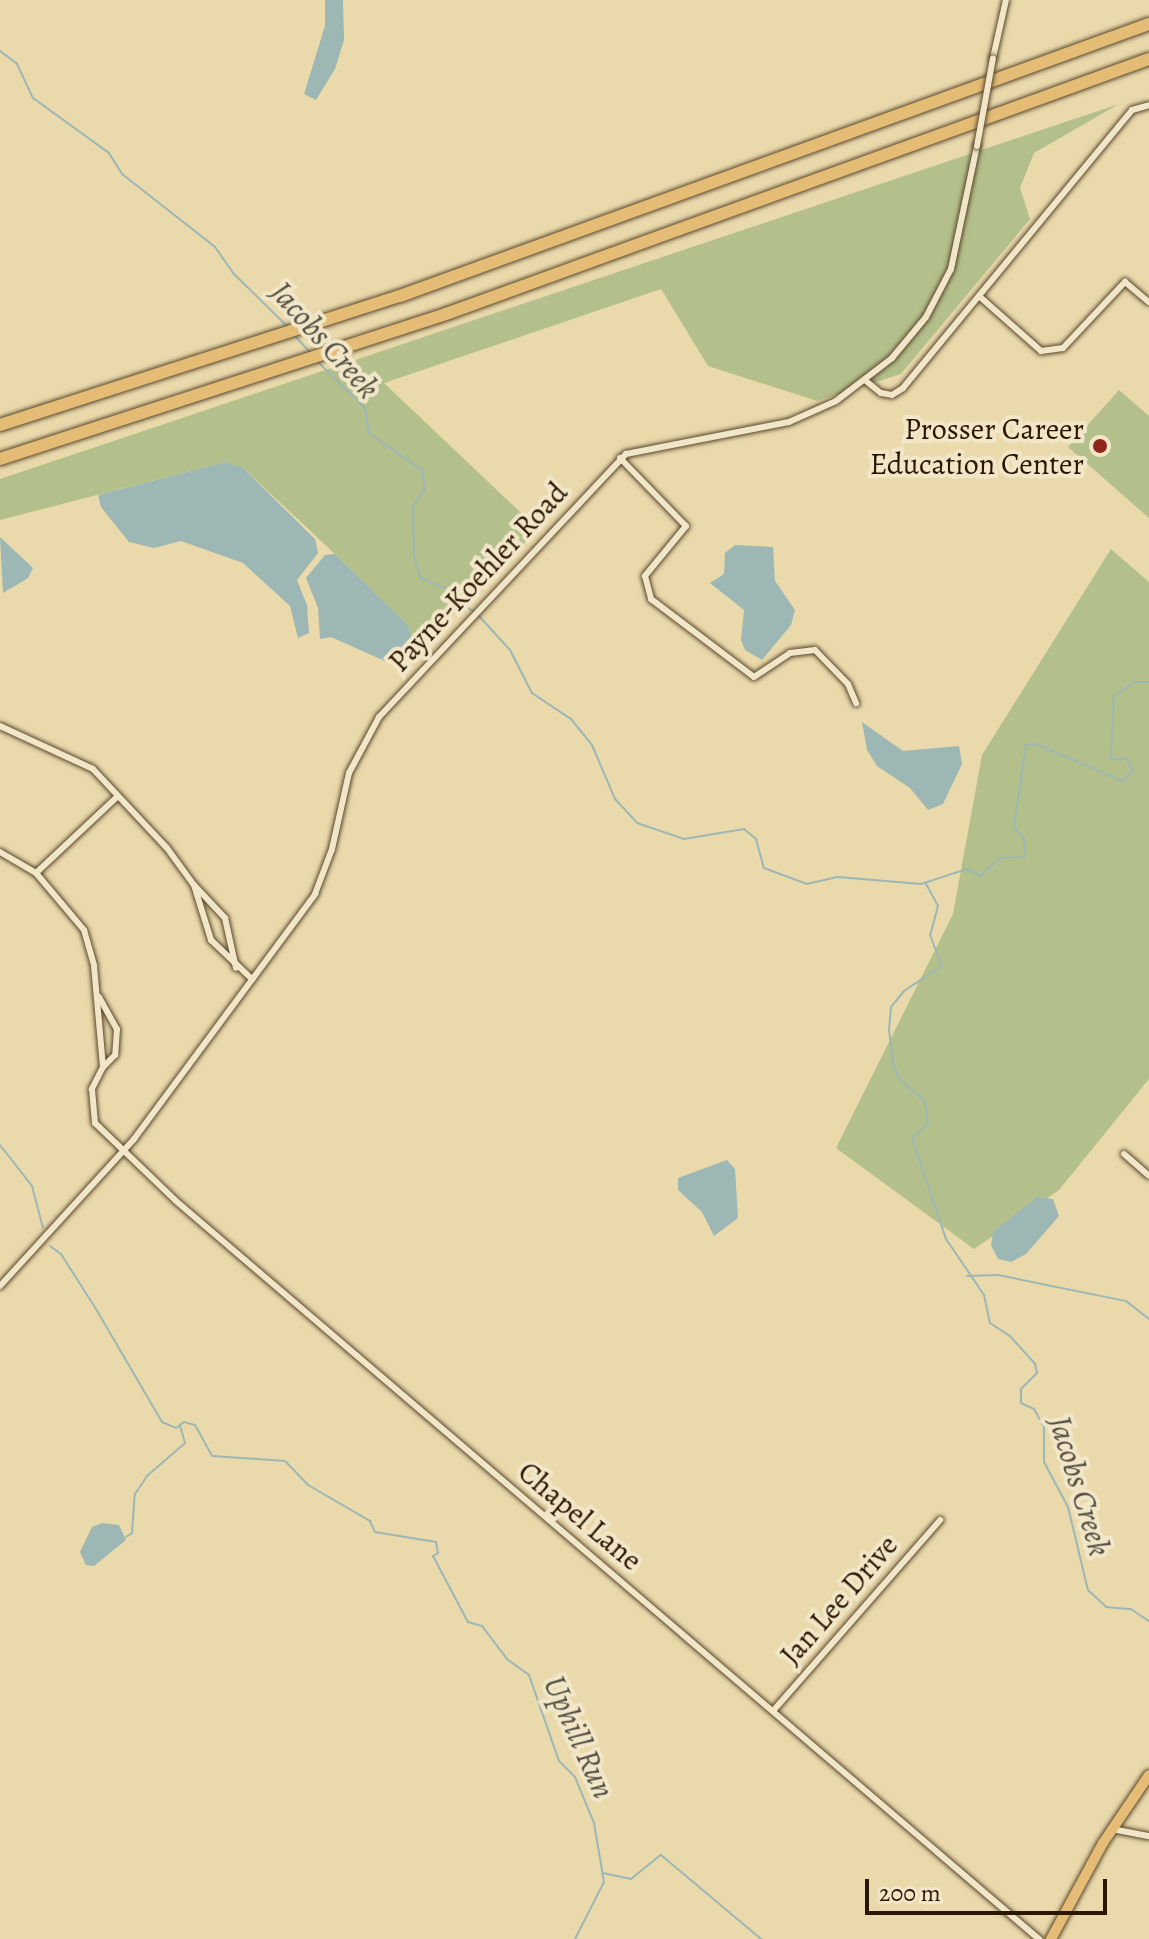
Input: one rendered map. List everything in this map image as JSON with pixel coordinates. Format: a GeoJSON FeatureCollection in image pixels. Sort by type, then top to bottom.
{"type":"FeatureCollection","features":[{"type":"Feature","properties":{"kind":"highway"},"geometry":{"type":"LineString","coordinates":[[0,425],[322,323],[1149,24]]}},
{"type":"Feature","properties":{"kind":"highway"},"geometry":{"type":"LineString","coordinates":[[0,459],[346,349],[1149,59]]}},
{"type":"Feature","properties":{"kind":"main road"},"geometry":{"type":"LineString","coordinates":[[1051,1939],[1112,1829],[1149,1775]]}},
{"type":"Feature","properties":{"kind":"street","name":"Payne-Koehler Road"},"geometry":{"type":"LineString","coordinates":[[0,1286],[123,1151],[322,880],[349,773],[370,731],[620,458],[648,445],[789,422],[866,381],[916,331],[944,286],[962,235],[1006,0]]}},
{"type":"Feature","properties":{"kind":"street"},"geometry":{"type":"LineString","coordinates":[[866,381],[881,393],[892,395],[903,388],[1132,110],[1149,105]]}},
{"type":"Feature","properties":{"kind":"street"},"geometry":{"type":"LineString","coordinates":[[979,296],[1033,348],[1051,352],[1074,338],[1125,282],[1149,302]]}},
{"type":"Feature","properties":{"kind":"street"},"geometry":{"type":"LineString","coordinates":[[620,458],[686,526],[645,576],[651,599],[754,677],[790,653],[815,650],[848,684],[856,703]]}},
{"type":"Feature","properties":{"kind":"street"},"geometry":{"type":"LineString","coordinates":[[0,726],[93,769],[225,918],[236,968]]}},
{"type":"Feature","properties":{"kind":"street"},"geometry":{"type":"LineString","coordinates":[[36,873],[117,797]]}},
{"type":"Feature","properties":{"kind":"street"},"geometry":{"type":"LineString","coordinates":[[0,852],[36,873],[84,930],[98,997],[103,1067]]}},
{"type":"Feature","properties":{"kind":"street"},"geometry":{"type":"LineString","coordinates":[[194,885],[211,940],[236,968],[252,979]]}},
{"type":"Feature","properties":{"kind":"street"},"geometry":{"type":"LineString","coordinates":[[98,997],[117,1029],[115,1055],[103,1067]]}},
{"type":"Feature","properties":{"kind":"street","name":"Chapel Lane"},"geometry":{"type":"LineString","coordinates":[[103,1067],[92,1089],[95,1123],[123,1151],[1039,1939]]}},
{"type":"Feature","properties":{"kind":"street"},"geometry":{"type":"LineString","coordinates":[[1124,1154],[1149,1176]]}},
{"type":"Feature","properties":{"kind":"street","name":"Jan Lee Drive"},"geometry":{"type":"LineString","coordinates":[[773,1711],[940,1520]]}},
{"type":"Feature","properties":{"kind":"street"},"geometry":{"type":"LineString","coordinates":[[1112,1829],[1149,1836]]}},
{"type":"Feature","properties":{"kind":"green space"},"geometry":{"type":"Polygon","coordinates":[[[1119,104],[1034,153],[1020,188],[1030,219],[901,374],[817,401],[708,366],[661,289],[384,383],[538,529],[429,639],[412,638],[407,624],[335,554],[242,467],[225,462],[0,520],[0,479],[1119,104]]]}},
{"type":"Feature","properties":{"kind":"green space"},"geometry":{"type":"Polygon","coordinates":[[[1119,390],[1149,416],[1149,518],[1068,447],[1119,390]]]}},
{"type":"Feature","properties":{"kind":"green space"},"geometry":{"type":"Polygon","coordinates":[[[1111,549],[1149,582],[1149,1079],[1059,1190],[974,1249],[836,1148],[953,914],[982,755],[1111,549]]]}},
{"type":"Feature","properties":{"kind":"water"},"geometry":{"type":"Polygon","coordinates":[[[325,0],[343,0],[344,40],[335,69],[316,100],[304,94],[325,26],[325,0]]]}},
{"type":"Feature","properties":{"kind":"water"},"geometry":{"type":"Polygon","coordinates":[[[225,462],[242,467],[315,539],[318,553],[297,580],[307,605],[309,633],[298,638],[290,606],[243,563],[181,541],[154,548],[129,542],[101,507],[98,495],[225,462]]]}},
{"type":"Feature","properties":{"kind":"water"},"geometry":{"type":"Polygon","coordinates":[[[0,537],[33,568],[28,578],[3,593],[0,537]]]}},
{"type":"Feature","properties":{"kind":"water"},"geometry":{"type":"Polygon","coordinates":[[[735,545],[773,547],[775,581],[795,610],[791,625],[762,660],[745,650],[741,640],[744,610],[710,583],[724,574],[725,553],[735,545]]]}},
{"type":"Feature","properties":{"kind":"water"},"geometry":{"type":"Polygon","coordinates":[[[335,554],[407,624],[412,638],[387,662],[331,637],[320,639],[318,608],[306,578],[325,555],[335,554]]]}},
{"type":"Feature","properties":{"kind":"water"},"geometry":{"type":"Polygon","coordinates":[[[862,722],[903,751],[959,746],[962,764],[943,804],[928,810],[910,788],[877,766],[867,750],[862,722]]]}},
{"type":"Feature","properties":{"kind":"water"},"geometry":{"type":"Polygon","coordinates":[[[727,1160],[735,1169],[738,1218],[714,1236],[702,1212],[678,1190],[678,1178],[727,1160]]]}},
{"type":"Feature","properties":{"kind":"water"},"geometry":{"type":"Polygon","coordinates":[[[1037,1197],[1053,1199],[1059,1216],[1026,1254],[1011,1262],[998,1259],[991,1245],[993,1232],[1037,1197]]]}},
{"type":"Feature","properties":{"kind":"water"},"geometry":{"type":"Polygon","coordinates":[[[102,1523],[119,1525],[126,1540],[94,1566],[86,1565],[80,1552],[92,1527],[102,1523]]]}},
{"type":"Feature","properties":{"kind":"waterway","name":"Jacobs Creek"},"geometry":{"type":"LineString","coordinates":[[0,51],[17,64],[33,98],[109,153],[122,174],[215,247],[233,273],[288,327]]}},
{"type":"Feature","properties":{"kind":"waterway","name":"Jacobs Creek"},"geometry":{"type":"LineString","coordinates":[[294,335],[312,354]]}},
{"type":"Feature","properties":{"kind":"waterway","name":"Jacobs Creek"},"geometry":{"type":"LineString","coordinates":[[318,362],[365,408],[369,433],[422,470],[425,490],[413,505],[414,557],[421,578],[445,588],[474,612]]}},
{"type":"Feature","properties":{"kind":"waterway","name":"Jacobs Creek"},"geometry":{"type":"LineString","coordinates":[[479,616],[510,650],[532,693],[571,719],[592,745],[615,799],[637,823],[684,839],[744,829],[756,839],[764,868],[807,884],[838,877],[921,884],[967,869],[980,876],[1000,858],[1025,857],[1024,839],[1014,827],[1026,745],[1036,744],[1122,781],[1133,771],[1127,759],[1111,759],[1114,696],[1135,682],[1149,682]]}},
{"type":"Feature","properties":{"kind":"waterway","name":"Jacobs Creek"},"geometry":{"type":"LineString","coordinates":[[926,884],[938,906],[930,935],[942,966],[904,991],[891,1007],[889,1030],[893,1064],[900,1080],[925,1101],[928,1124],[912,1138],[946,1239],[984,1295],[990,1323],[1010,1336],[1035,1364],[1037,1373],[1021,1389],[1021,1403],[1034,1409],[1044,1427],[1044,1462],[1068,1507],[1088,1590],[1106,1607],[1131,1609],[1149,1621]]}},
{"type":"Feature","properties":{"kind":"waterway","name":"Uphill Run"},"geometry":{"type":"LineString","coordinates":[[0,1145],[32,1186],[43,1228]]}},
{"type":"Feature","properties":{"kind":"waterway","name":"Uphill Run"},"geometry":{"type":"LineString","coordinates":[[50,1246],[61,1254],[162,1422],[176,1428],[184,1422],[195,1425],[212,1456],[285,1461],[308,1485],[370,1521],[375,1532],[436,1542],[438,1553],[433,1556],[468,1622],[482,1626],[507,1659],[529,1675],[559,1761],[575,1777],[594,1823],[604,1882],[575,1939]]}},
{"type":"Feature","properties":{"kind":"waterway"},"geometry":{"type":"LineString","coordinates":[[967,1276],[998,1275],[1126,1301],[1149,1319]]}},
{"type":"Feature","properties":{"kind":"waterway"},"geometry":{"type":"LineString","coordinates":[[126,1537],[132,1533],[135,1494],[147,1476],[185,1443],[180,1425]]}},
{"type":"Feature","properties":{"kind":"waterway"},"geometry":{"type":"LineString","coordinates":[[603,1873],[631,1879],[661,1855],[761,1939]]}},
{"type":"Feature","properties":{"kind":"place","name":"Prosser Career Education Center"},"geometry":{"type":"Point","coordinates":[1100,446]}}]}
